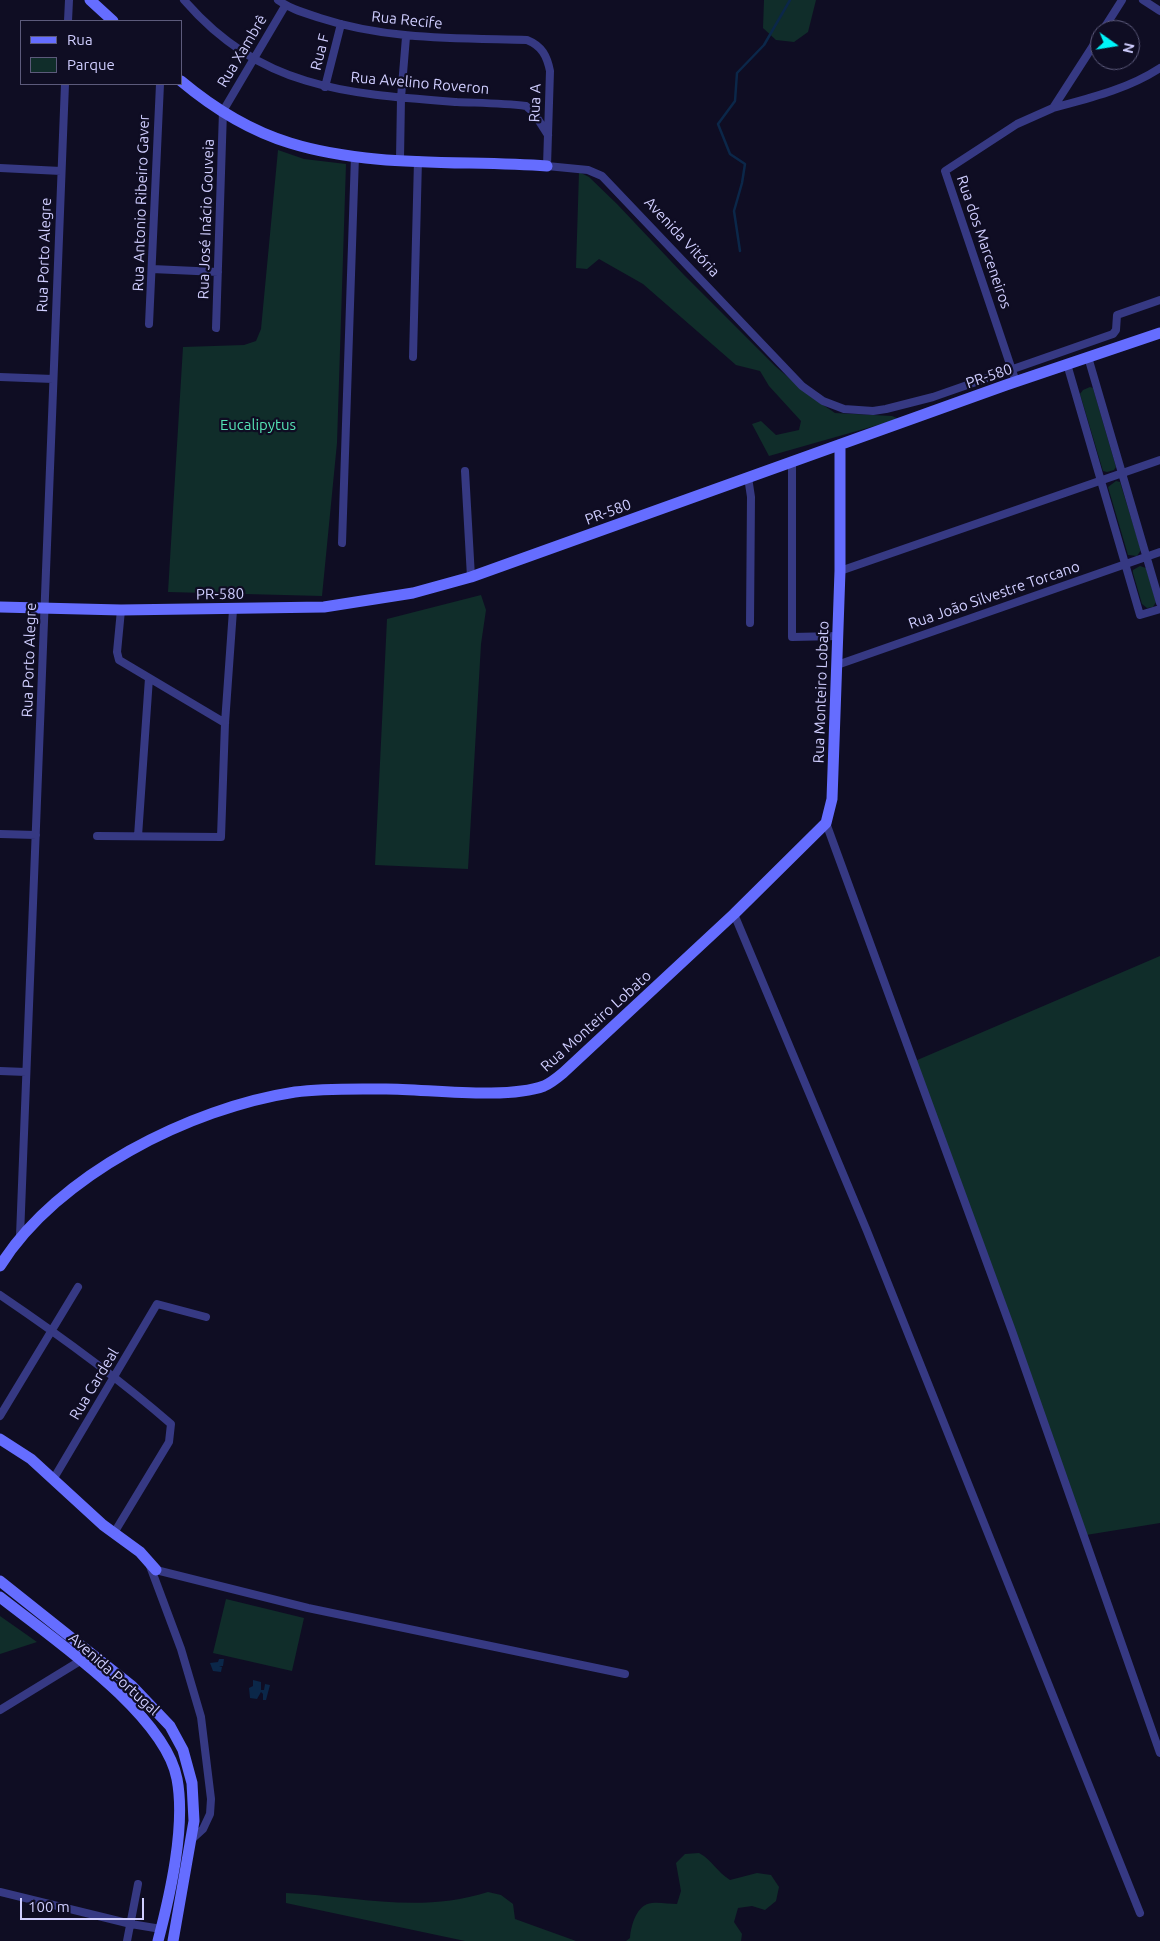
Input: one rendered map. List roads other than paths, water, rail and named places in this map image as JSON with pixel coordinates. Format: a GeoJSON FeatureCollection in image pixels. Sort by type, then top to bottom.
{"type":"FeatureCollection","features":[{"type":"Feature","properties":{"kind":"main road"},"geometry":{"type":"LineString","coordinates":[[90,0],[112,20]]}},
{"type":"Feature","properties":{"kind":"main road","name":"Avenida Vitória"},"geometry":{"type":"LineString","coordinates":[[182,82],[223,111],[288,142],[355,156],[546,166]]}},
{"type":"Feature","properties":{"kind":"main road","name":"PR-580"},"geometry":{"type":"LineString","coordinates":[[0,607],[233,610],[324,607],[368,602],[413,593],[471,578],[792,461],[1160,333]]}},
{"type":"Feature","properties":{"kind":"main road","name":"Rua Monteiro Lobato"},"geometry":{"type":"LineString","coordinates":[[1,1264],[20,1236],[73,1189],[112,1162],[179,1126],[240,1105],[295,1092],[386,1089],[515,1092],[544,1086],[563,1073],[734,914],[826,823],[832,799],[840,571],[840,445]]}},
{"type":"Feature","properties":{"kind":"main road"},"geometry":{"type":"LineString","coordinates":[[0,1440],[31,1459],[54,1478],[114,1534],[140,1552],[153,1567]]}},
{"type":"Feature","properties":{"kind":"main road"},"geometry":{"type":"LineString","coordinates":[[0,1581],[132,1686],[170,1726],[183,1750],[192,1783],[195,1805],[192,1839],[173,1941]]}},
{"type":"Feature","properties":{"kind":"main road","name":"Avenida Portugal"},"geometry":{"type":"LineString","coordinates":[[0,1597],[122,1697],[152,1727],[168,1752],[177,1778],[180,1806],[179,1828],[158,1941]]}},
{"type":"Feature","properties":{"kind":"street"},"geometry":{"type":"LineString","coordinates":[[68,0],[68,20]]}},
{"type":"Feature","properties":{"kind":"street","name":"Rua Avelino Roveron"},"geometry":{"type":"LineString","coordinates":[[184,0],[225,39],[252,59],[283,74],[325,87],[400,98],[526,106],[534,113],[548,135]]}},
{"type":"Feature","properties":{"kind":"street","name":"Rua Recife"},"geometry":{"type":"LineString","coordinates":[[278,0],[285,6],[341,24],[406,37],[527,40],[537,44]]}},
{"type":"Feature","properties":{"kind":"street"},"geometry":{"type":"LineString","coordinates":[[1109,20],[1122,0]]}},
{"type":"Feature","properties":{"kind":"street"},"geometry":{"type":"LineString","coordinates":[[1144,0],[1160,11]]}},
{"type":"Feature","properties":{"kind":"street","name":"Rua Xambrê"},"geometry":{"type":"LineString","coordinates":[[223,111],[285,6]]}},
{"type":"Feature","properties":{"kind":"street","name":"Rua F"},"geometry":{"type":"LineString","coordinates":[[325,87],[341,24]]}},
{"type":"Feature","properties":{"kind":"street"},"geometry":{"type":"LineString","coordinates":[[400,159],[400,98],[406,37]]}},
{"type":"Feature","properties":{"kind":"street","name":"Rua A"},"geometry":{"type":"LineString","coordinates":[[537,44],[548,60],[550,71],[546,166]]}},
{"type":"Feature","properties":{"kind":"street"},"geometry":{"type":"LineString","coordinates":[[1053,108],[1090,51]]}},
{"type":"Feature","properties":{"kind":"street"},"geometry":{"type":"LineString","coordinates":[[1053,108],[1110,92],[1136,82],[1160,68]]}},
{"type":"Feature","properties":{"kind":"street","name":"Rua Porto Alegre"},"geometry":{"type":"LineString","coordinates":[[20,1236],[65,85]]}},
{"type":"Feature","properties":{"kind":"street","name":"Rua Antonio Ribeiro Gaver"},"geometry":{"type":"LineString","coordinates":[[149,324],[160,85]]}},
{"type":"Feature","properties":{"kind":"street","name":"Rua dos Marceneiros"},"geometry":{"type":"LineString","coordinates":[[1016,382],[945,171],[1017,124],[1053,108]]}},
{"type":"Feature","properties":{"kind":"street","name":"Rua José Inácio Gouveia"},"geometry":{"type":"LineString","coordinates":[[216,328],[223,111]]}},
{"type":"Feature","properties":{"kind":"street"},"geometry":{"type":"LineString","coordinates":[[342,542],[355,156]]}},
{"type":"Feature","properties":{"kind":"street"},"geometry":{"type":"LineString","coordinates":[[413,357],[418,160]]}},
{"type":"Feature","properties":{"kind":"street","name":"Avenida Vitória"},"geometry":{"type":"LineString","coordinates":[[546,166],[588,170],[602,176],[802,386],[835,406],[874,411],[901,406],[1113,334],[1116,330],[1118,316],[1160,300]]}},
{"type":"Feature","properties":{"kind":"street"},"geometry":{"type":"LineString","coordinates":[[0,168],[61,171]]}},
{"type":"Feature","properties":{"kind":"street"},"geometry":{"type":"LineString","coordinates":[[152,270],[218,272]]}},
{"type":"Feature","properties":{"kind":"street"},"geometry":{"type":"LineString","coordinates":[[1088,357],[1160,603]]}},
{"type":"Feature","properties":{"kind":"street"},"geometry":{"type":"LineString","coordinates":[[1067,364],[1140,615],[1160,609]]}},
{"type":"Feature","properties":{"kind":"street"},"geometry":{"type":"LineString","coordinates":[[0,377],[53,379]]}},
{"type":"Feature","properties":{"kind":"street"},"geometry":{"type":"LineString","coordinates":[[840,571],[1160,460]]}},
{"type":"Feature","properties":{"kind":"street"},"geometry":{"type":"LineString","coordinates":[[792,461],[792,637],[838,636]]}},
{"type":"Feature","properties":{"kind":"street"},"geometry":{"type":"LineString","coordinates":[[465,471],[471,578]]}},
{"type":"Feature","properties":{"kind":"street"},"geometry":{"type":"LineString","coordinates":[[748,477],[751,497],[750,623]]}},
{"type":"Feature","properties":{"kind":"street","name":"Rua João Silvestre Torcano"},"geometry":{"type":"LineString","coordinates":[[837,665],[1160,552]]}},
{"type":"Feature","properties":{"kind":"street"},"geometry":{"type":"LineString","coordinates":[[121,610],[117,652],[119,660],[225,723]]}},
{"type":"Feature","properties":{"kind":"street"},"geometry":{"type":"LineString","coordinates":[[97,836],[221,837],[225,723],[233,610]]}},
{"type":"Feature","properties":{"kind":"street"},"geometry":{"type":"LineString","coordinates":[[138,836],[149,678]]}},
{"type":"Feature","properties":{"kind":"street"},"geometry":{"type":"LineString","coordinates":[[826,823],[1156,1730],[1160,1753]]}},
{"type":"Feature","properties":{"kind":"street"},"geometry":{"type":"LineString","coordinates":[[0,834],[36,835]]}},
{"type":"Feature","properties":{"kind":"street"},"geometry":{"type":"LineString","coordinates":[[734,914],[868,1231],[1140,1913]]}},
{"type":"Feature","properties":{"kind":"street"},"geometry":{"type":"LineString","coordinates":[[0,1071],[26,1072]]}},
{"type":"Feature","properties":{"kind":"street"},"geometry":{"type":"LineString","coordinates":[[0,1416],[78,1287]]}},
{"type":"Feature","properties":{"kind":"street"},"geometry":{"type":"LineString","coordinates":[[0,1295],[52,1330],[146,1402],[171,1424],[172,1432],[169,1442],[114,1534]]}},
{"type":"Feature","properties":{"kind":"street","name":"Rua Cardeal"},"geometry":{"type":"LineString","coordinates":[[54,1478],[157,1304],[206,1317]]}},
{"type":"Feature","properties":{"kind":"street"},"geometry":{"type":"LineString","coordinates":[[153,1567],[308,1608],[625,1674]]}},
{"type":"Feature","properties":{"kind":"street"},"geometry":{"type":"LineString","coordinates":[[153,1567],[181,1649],[201,1717],[211,1799],[210,1814],[203,1829],[192,1839]]}},
{"type":"Feature","properties":{"kind":"street"},"geometry":{"type":"LineString","coordinates":[[0,1710],[80,1661]]}},
{"type":"Feature","properties":{"kind":"street"},"geometry":{"type":"LineString","coordinates":[[127,1941],[138,1884]]}},
{"type":"Feature","properties":{"kind":"street"},"geometry":{"type":"LineString","coordinates":[[0,1892],[130,1924],[161,1929]]}},
{"type":"Feature","properties":{"kind":"water"},"geometry":{"type":"Polygon","coordinates":[[[219,1659],[224,1659],[223,1666],[219,1666],[222,1667],[221,1672],[213,1671],[210,1663],[218,1662],[219,1659]]]}},
{"type":"Feature","properties":{"kind":"water"},"geometry":{"type":"Polygon","coordinates":[[[253,1680],[261,1682],[261,1690],[264,1690],[265,1684],[270,1685],[266,1700],[263,1700],[261,1692],[257,1699],[250,1698],[249,1688],[253,1686],[253,1680]]]}},
{"type":"Feature","properties":{"kind":"waterway"},"geometry":{"type":"LineString","coordinates":[[740,251],[734,211],[745,164],[730,154],[718,124],[735,101],[737,73],[764,45],[790,0]]}},
{"type":"Feature","properties":{"kind":"park label","name":"Eucalipytus"},"geometry":{"type":"Point","coordinates":[258,425]}}]}
